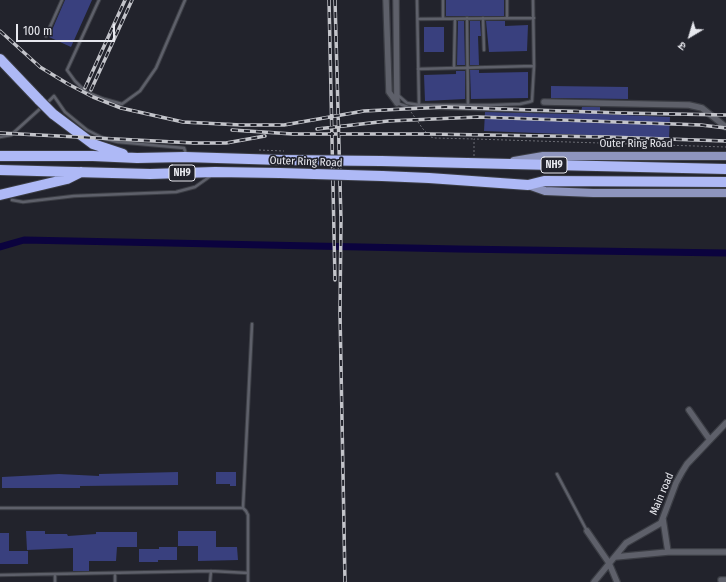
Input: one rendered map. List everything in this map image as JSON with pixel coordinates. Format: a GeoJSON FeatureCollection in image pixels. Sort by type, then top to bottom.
{"type":"FeatureCollection","features":[{"type":"Feature","properties":{"kind":"highway"},"geometry":{"type":"LineString","coordinates":[[0,59],[53,114],[93,144],[136,158]]}},
{"type":"Feature","properties":{"kind":"highway","name":"Outer Ring Road"},"geometry":{"type":"LineString","coordinates":[[0,156],[93,156],[136,158],[284,155],[381,162],[726,169]]}},
{"type":"Feature","properties":{"kind":"highway","name":"NH9"},"geometry":{"type":"LineString","coordinates":[[0,170],[83,172]]}},
{"type":"Feature","properties":{"kind":"highway"},"geometry":{"type":"LineString","coordinates":[[0,196],[67,179],[83,172]]}},
{"type":"Feature","properties":{"kind":"highway","name":"Outer Ring Road"},"geometry":{"type":"LineString","coordinates":[[83,172],[150,174],[215,172],[280,173],[429,178],[528,185],[544,181],[726,182]]}},
{"type":"Feature","properties":{"kind":"main road","name":"Outer Ring Road"},"geometry":{"type":"LineString","coordinates":[[500,164],[544,156],[726,156]]}},
{"type":"Feature","properties":{"kind":"main road","name":"Outer Ring Road"},"geometry":{"type":"LineString","coordinates":[[528,185],[545,191],[592,193],[726,193]]}},
{"type":"Feature","properties":{"kind":"street"},"geometry":{"type":"LineString","coordinates":[[386,0],[389,92],[397,103]]}},
{"type":"Feature","properties":{"kind":"street"},"geometry":{"type":"LineString","coordinates":[[396,0],[397,103]]}},
{"type":"Feature","properties":{"kind":"street"},"geometry":{"type":"LineString","coordinates":[[544,102],[689,105],[702,108],[726,127]]}},
{"type":"Feature","properties":{"kind":"street"},"geometry":{"type":"LineString","coordinates":[[689,410],[710,440]]}},
{"type":"Feature","properties":{"kind":"street","name":"Main road"},"geometry":{"type":"LineString","coordinates":[[594,582],[630,540],[658,526],[663,519],[676,483],[682,472],[710,440],[726,425]]}},
{"type":"Feature","properties":{"kind":"street"},"geometry":{"type":"LineString","coordinates":[[663,519],[668,552]]}},
{"type":"Feature","properties":{"kind":"street"},"geometry":{"type":"LineString","coordinates":[[587,531],[609,564],[617,582]]}},
{"type":"Feature","properties":{"kind":"street"},"geometry":{"type":"LineString","coordinates":[[615,557],[668,552],[726,552]]}},
{"type":"Feature","properties":{"kind":"lane"},"geometry":{"type":"LineString","coordinates":[[46,36],[62,0]]}},
{"type":"Feature","properties":{"kind":"lane"},"geometry":{"type":"LineString","coordinates":[[99,0],[67,70],[86,92],[122,104],[140,91],[156,68],[185,0]]}},
{"type":"Feature","properties":{"kind":"lane"},"geometry":{"type":"LineString","coordinates":[[417,0],[419,105]]}},
{"type":"Feature","properties":{"kind":"lane"},"geometry":{"type":"LineString","coordinates":[[443,0],[444,19]]}},
{"type":"Feature","properties":{"kind":"lane"},"geometry":{"type":"LineString","coordinates":[[506,0],[507,18]]}},
{"type":"Feature","properties":{"kind":"lane"},"geometry":{"type":"LineString","coordinates":[[389,92],[398,95],[407,103],[419,105],[492,105],[529,102],[532,99],[534,66],[533,0]]}},
{"type":"Feature","properties":{"kind":"lane"},"geometry":{"type":"LineString","coordinates":[[467,18],[468,105]]}},
{"type":"Feature","properties":{"kind":"lane"},"geometry":{"type":"LineString","coordinates":[[483,18],[484,50]]}},
{"type":"Feature","properties":{"kind":"lane"},"geometry":{"type":"LineString","coordinates":[[418,19],[534,18]]}},
{"type":"Feature","properties":{"kind":"lane"},"geometry":{"type":"LineString","coordinates":[[454,68],[455,19]]}},
{"type":"Feature","properties":{"kind":"lane"},"geometry":{"type":"LineString","coordinates":[[418,69],[534,66]]}},
{"type":"Feature","properties":{"kind":"lane"},"geometry":{"type":"LineString","coordinates":[[0,137],[11,135],[18,130],[54,96],[65,112],[87,130],[105,139],[118,142],[184,148],[186,157]]}},
{"type":"Feature","properties":{"kind":"lane"},"geometry":{"type":"LineString","coordinates":[[397,103],[408,107],[577,111]]}},
{"type":"Feature","properties":{"kind":"lane"},"geometry":{"type":"LineString","coordinates":[[12,200],[23,202],[74,196],[176,192],[195,187],[215,172]]}},
{"type":"Feature","properties":{"kind":"lane"},"geometry":{"type":"LineString","coordinates":[[242,508],[252,324]]}},
{"type":"Feature","properties":{"kind":"lane"},"geometry":{"type":"LineString","coordinates":[[556,474],[587,531]]}},
{"type":"Feature","properties":{"kind":"lane"},"geometry":{"type":"LineString","coordinates":[[0,508],[242,508],[248,515],[248,582]]}},
{"type":"Feature","properties":{"kind":"lane"},"geometry":{"type":"LineString","coordinates":[[0,575],[211,571],[248,573]]}},
{"type":"Feature","properties":{"kind":"lane"},"geometry":{"type":"LineString","coordinates":[[210,582],[211,571]]}},
{"type":"Feature","properties":{"kind":"lane"},"geometry":{"type":"LineString","coordinates":[[115,574],[115,582]]}},
{"type":"Feature","properties":{"kind":"lane"},"geometry":{"type":"LineString","coordinates":[[55,575],[56,582]]}},
{"type":"Feature","properties":{"kind":"path"},"geometry":{"type":"LineString","coordinates":[[408,107],[423,129],[431,137],[435,138],[474,138],[726,147]]}},
{"type":"Feature","properties":{"kind":"path"},"geometry":{"type":"LineString","coordinates":[[474,138],[474,157]]}},
{"type":"Feature","properties":{"kind":"path"},"geometry":{"type":"LineString","coordinates":[[255,150],[284,155]]}},
{"type":"Feature","properties":{"kind":"building"},"geometry":{"type":"Polygon","coordinates":[[[65,0],[92,0],[71,47],[49,37],[65,0]]]}},
{"type":"Feature","properties":{"kind":"building"},"geometry":{"type":"Polygon","coordinates":[[[446,0],[504,0],[504,16],[446,16],[446,0]]]}},
{"type":"Feature","properties":{"kind":"building"},"geometry":{"type":"Polygon","coordinates":[[[458,21],[464,21],[465,65],[457,65],[458,21]]]}},
{"type":"Feature","properties":{"kind":"building"},"geometry":{"type":"Polygon","coordinates":[[[470,21],[480,21],[481,36],[478,36],[479,65],[470,65],[470,21]]]}},
{"type":"Feature","properties":{"kind":"building"},"geometry":{"type":"Polygon","coordinates":[[[486,21],[505,21],[505,26],[528,25],[527,51],[489,52],[486,21]]]}},
{"type":"Feature","properties":{"kind":"building"},"geometry":{"type":"Polygon","coordinates":[[[424,27],[444,27],[444,52],[424,52],[424,27]]]}},
{"type":"Feature","properties":{"kind":"building"},"geometry":{"type":"Polygon","coordinates":[[[470,70],[479,70],[479,73],[528,72],[528,98],[471,99],[470,70]]]}},
{"type":"Feature","properties":{"kind":"building"},"geometry":{"type":"Polygon","coordinates":[[[456,71],[465,71],[465,99],[425,101],[424,75],[456,74],[456,71]]]}},
{"type":"Feature","properties":{"kind":"building"},"geometry":{"type":"Polygon","coordinates":[[[551,86],[628,87],[628,99],[551,98],[551,86]]]}},
{"type":"Feature","properties":{"kind":"building"},"geometry":{"type":"Polygon","coordinates":[[[582,107],[600,107],[600,114],[670,117],[669,138],[484,131],[485,112],[577,114],[581,113],[582,107]]]}},
{"type":"Feature","properties":{"kind":"building"},"geometry":{"type":"Polygon","coordinates":[[[178,472],[178,485],[80,486],[80,488],[2,488],[2,477],[59,474],[99,476],[99,474],[178,472]]]}},
{"type":"Feature","properties":{"kind":"building"},"geometry":{"type":"Polygon","coordinates":[[[216,472],[236,472],[236,486],[230,486],[230,484],[216,484],[216,472]]]}},
{"type":"Feature","properties":{"kind":"building"},"geometry":{"type":"Polygon","coordinates":[[[26,531],[45,531],[45,534],[67,534],[68,536],[96,534],[96,532],[137,532],[137,547],[117,547],[116,561],[89,561],[89,571],[73,571],[73,548],[27,550],[26,531]]]}},
{"type":"Feature","properties":{"kind":"building"},"geometry":{"type":"Polygon","coordinates":[[[178,531],[216,531],[216,547],[237,547],[238,560],[198,561],[198,546],[178,546],[178,531]]]}},
{"type":"Feature","properties":{"kind":"building"},"geometry":{"type":"Polygon","coordinates":[[[0,533],[9,533],[9,551],[28,551],[28,564],[0,564],[0,533]]]}},
{"type":"Feature","properties":{"kind":"building"},"geometry":{"type":"Polygon","coordinates":[[[159,547],[177,547],[177,560],[139,562],[139,549],[159,549],[159,547]]]}},
{"type":"Feature","properties":{"kind":"waterway"},"geometry":{"type":"LineString","coordinates":[[0,247],[24,240],[726,253]]}},
{"type":"Feature","properties":{"kind":"railway"},"geometry":{"type":"LineString","coordinates":[[85,88],[125,0]]}},
{"type":"Feature","properties":{"kind":"railway"},"geometry":{"type":"LineString","coordinates":[[91,90],[132,0]]}},
{"type":"Feature","properties":{"kind":"railway"},"geometry":{"type":"LineString","coordinates":[[329,0],[335,280]]}},
{"type":"Feature","properties":{"kind":"railway"},"geometry":{"type":"LineString","coordinates":[[335,0],[341,220],[340,312],[345,582]]}},
{"type":"Feature","properties":{"kind":"railway"},"geometry":{"type":"LineString","coordinates":[[0,31],[40,67],[93,97],[121,108],[183,122],[241,125],[284,125],[364,111],[445,107],[726,115]]}},
{"type":"Feature","properties":{"kind":"railway"},"geometry":{"type":"LineString","coordinates":[[317,129],[388,121],[478,117],[701,125],[726,128]]}},
{"type":"Feature","properties":{"kind":"railway"},"geometry":{"type":"LineString","coordinates":[[232,130],[293,134],[428,134],[607,137],[726,141]]}},
{"type":"Feature","properties":{"kind":"railway"},"geometry":{"type":"LineString","coordinates":[[0,133],[194,143],[226,143],[265,136]]}}]}
